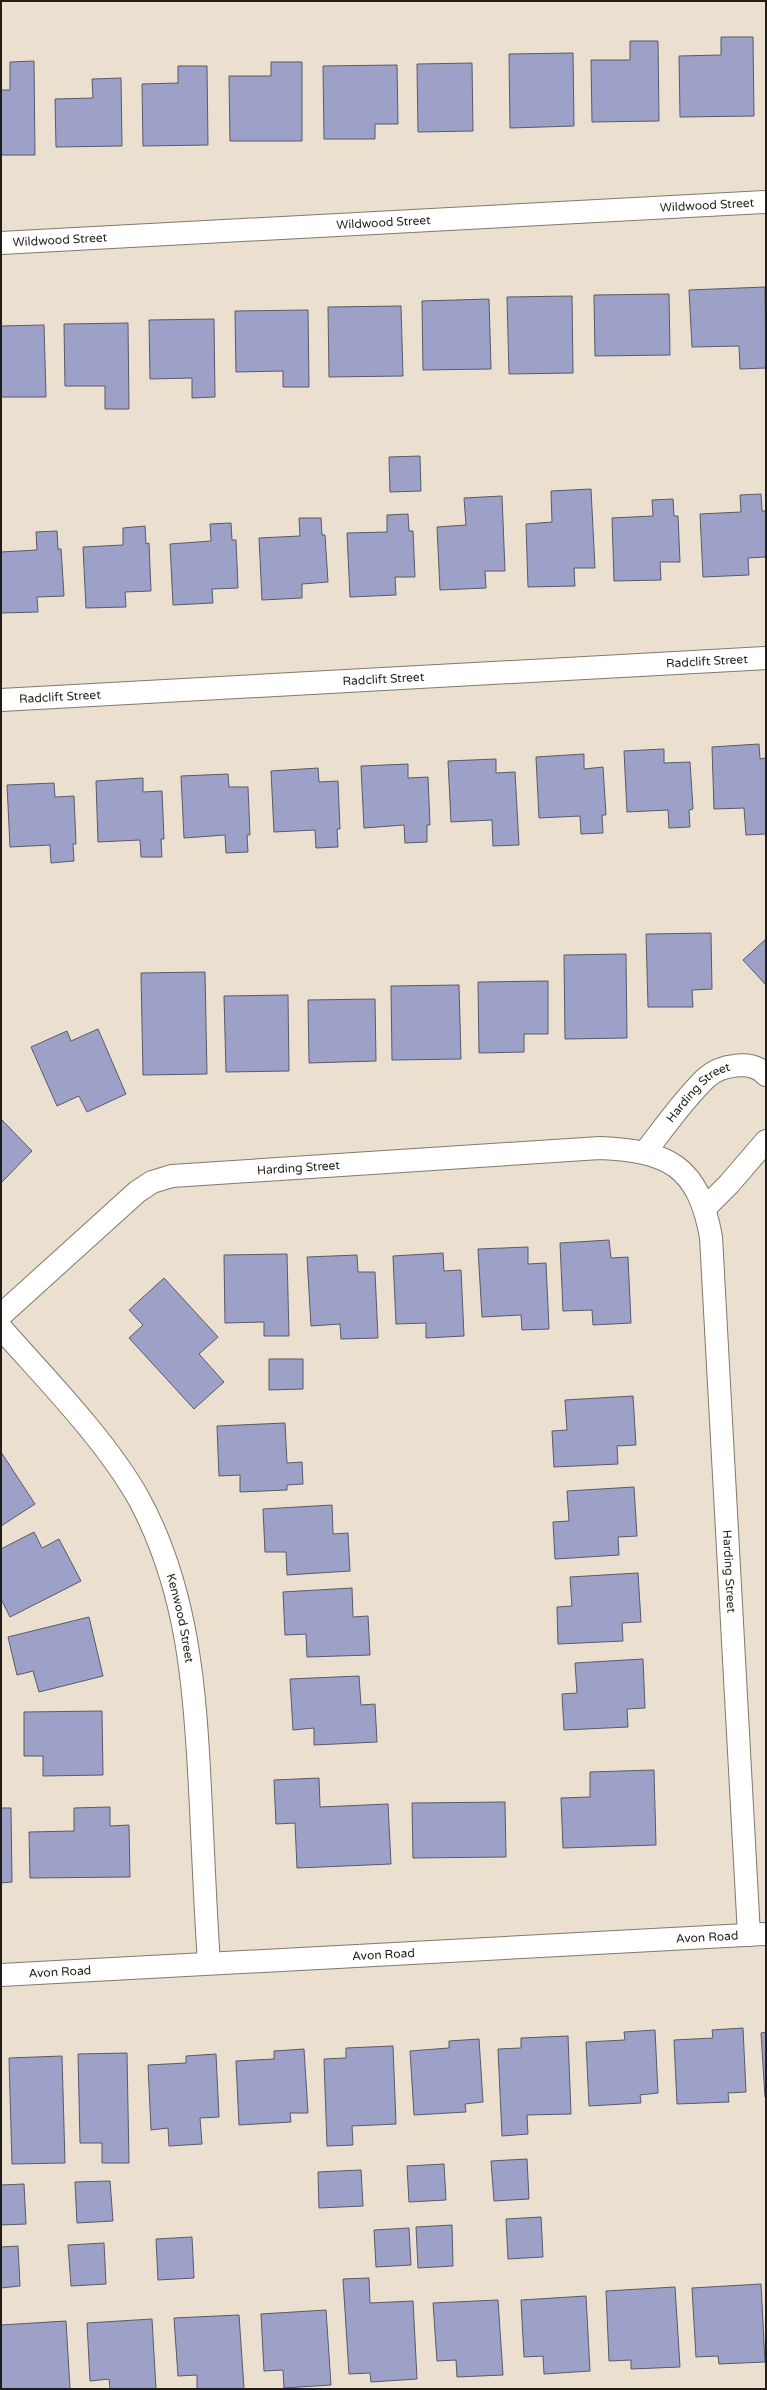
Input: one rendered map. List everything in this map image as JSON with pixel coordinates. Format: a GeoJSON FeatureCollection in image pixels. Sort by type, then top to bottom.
{"type":"FeatureCollection","features":[{"type":"Feature","properties":{"kind":"street","name":"Wildwood Street"},"geometry":{"type":"LineString","coordinates":[[1,243],[766,202]]}},
{"type":"Feature","properties":{"kind":"street","name":"Radclift Street"},"geometry":{"type":"LineString","coordinates":[[1,700],[766,658]]}},
{"type":"Feature","properties":{"kind":"street","name":"Harding Street"},"geometry":{"type":"LineString","coordinates":[[645,1152],[707,1078],[718,1071],[733,1066],[749,1066],[762,1071],[766,1075]]}},
{"type":"Feature","properties":{"kind":"street"},"geometry":{"type":"LineString","coordinates":[[706,1208],[766,1141]]}},
{"type":"Feature","properties":{"kind":"street","name":"Harding Street"},"geometry":{"type":"LineString","coordinates":[[1,1314],[137,1192],[152,1182],[172,1176],[600,1148],[645,1152],[670,1162],[694,1185],[706,1208],[711,1237],[758,1935]]}},
{"type":"Feature","properties":{"kind":"street","name":"Kenwood Street"},"geometry":{"type":"LineString","coordinates":[[1,1328],[108,1453],[138,1498],[170,1575],[185,1628],[196,1705],[209,1963]]}},
{"type":"Feature","properties":{"kind":"street","name":"Avon Road"},"geometry":{"type":"LineString","coordinates":[[1,1975],[758,1935]]}},
{"type":"Feature","properties":{"kind":"building"},"geometry":{"type":"Polygon","coordinates":[[[721,37],[753,37],[754,116],[680,117],[679,56],[721,55],[721,37]]]}},
{"type":"Feature","properties":{"kind":"building"},"geometry":{"type":"Polygon","coordinates":[[[630,41],[658,41],[659,121],[592,122],[591,60],[630,60],[630,41]]]}},
{"type":"Feature","properties":{"kind":"building"},"geometry":{"type":"Polygon","coordinates":[[[573,53],[574,126],[510,128],[509,54],[573,53]]]}},
{"type":"Feature","properties":{"kind":"building"},"geometry":{"type":"Polygon","coordinates":[[[34,61],[35,155],[1,155],[1,90],[10,90],[10,62],[34,61]]]}},
{"type":"Feature","properties":{"kind":"building"},"geometry":{"type":"Polygon","coordinates":[[[271,62],[302,62],[302,141],[230,141],[229,76],[271,76],[271,62]]]}},
{"type":"Feature","properties":{"kind":"building"},"geometry":{"type":"Polygon","coordinates":[[[472,63],[473,131],[418,132],[417,64],[472,63]]]}},
{"type":"Feature","properties":{"kind":"building"},"geometry":{"type":"Polygon","coordinates":[[[397,65],[398,124],[375,124],[375,139],[324,139],[323,66],[397,65]]]}},
{"type":"Feature","properties":{"kind":"building"},"geometry":{"type":"Polygon","coordinates":[[[178,66],[207,66],[208,145],[143,146],[142,84],[178,83],[178,66]]]}},
{"type":"Feature","properties":{"kind":"building"},"geometry":{"type":"Polygon","coordinates":[[[121,78],[122,146],[56,147],[55,99],[93,98],[92,79],[121,78]]]}},
{"type":"Feature","properties":{"kind":"building"},"geometry":{"type":"Polygon","coordinates":[[[765,287],[766,368],[740,369],[739,346],[692,347],[689,290],[765,287]]]}},
{"type":"Feature","properties":{"kind":"building"},"geometry":{"type":"Polygon","coordinates":[[[669,294],[670,355],[595,356],[594,295],[669,294]]]}},
{"type":"Feature","properties":{"kind":"building"},"geometry":{"type":"Polygon","coordinates":[[[572,296],[573,373],[509,374],[507,297],[572,296]]]}},
{"type":"Feature","properties":{"kind":"building"},"geometry":{"type":"Polygon","coordinates":[[[489,299],[491,369],[423,370],[422,301],[489,299]]]}},
{"type":"Feature","properties":{"kind":"building"},"geometry":{"type":"Polygon","coordinates":[[[401,306],[403,376],[329,377],[328,307],[401,306]]]}},
{"type":"Feature","properties":{"kind":"building"},"geometry":{"type":"Polygon","coordinates":[[[308,310],[309,387],[283,387],[283,371],[236,372],[235,311],[308,310]]]}},
{"type":"Feature","properties":{"kind":"building"},"geometry":{"type":"Polygon","coordinates":[[[214,319],[215,397],[192,398],[192,378],[150,379],[149,320],[214,319]]]}},
{"type":"Feature","properties":{"kind":"building"},"geometry":{"type":"Polygon","coordinates":[[[128,323],[129,409],[105,409],[105,386],[65,386],[64,324],[128,323]]]}},
{"type":"Feature","properties":{"kind":"building"},"geometry":{"type":"Polygon","coordinates":[[[44,325],[46,397],[1,397],[1,326],[44,325]]]}},
{"type":"Feature","properties":{"kind":"building"},"geometry":{"type":"Polygon","coordinates":[[[420,456],[421,491],[390,492],[389,457],[420,456]]]}},
{"type":"Feature","properties":{"kind":"building"},"geometry":{"type":"Polygon","coordinates":[[[591,489],[595,568],[574,568],[575,586],[528,587],[526,524],[552,522],[551,491],[591,489]]]}},
{"type":"Feature","properties":{"kind":"building"},"geometry":{"type":"Polygon","coordinates":[[[761,494],[762,511],[766,511],[766,557],[748,558],[749,575],[703,577],[700,514],[741,512],[740,495],[761,494]]]}},
{"type":"Feature","properties":{"kind":"building"},"geometry":{"type":"Polygon","coordinates":[[[502,496],[505,571],[485,571],[486,588],[440,590],[437,527],[466,525],[464,498],[502,496]]]}},
{"type":"Feature","properties":{"kind":"building"},"geometry":{"type":"Polygon","coordinates":[[[673,499],[674,516],[678,516],[680,562],[660,562],[661,580],[614,581],[612,518],[653,516],[652,500],[673,499]]]}},
{"type":"Feature","properties":{"kind":"building"},"geometry":{"type":"Polygon","coordinates":[[[408,514],[409,531],[413,531],[415,577],[395,577],[396,595],[350,597],[347,533],[387,532],[387,515],[408,514]]]}},
{"type":"Feature","properties":{"kind":"building"},"geometry":{"type":"Polygon","coordinates":[[[299,518],[321,518],[322,535],[325,535],[328,582],[302,584],[302,598],[262,600],[259,538],[300,536],[299,518]]]}},
{"type":"Feature","properties":{"kind":"building"},"geometry":{"type":"Polygon","coordinates":[[[231,523],[232,540],[236,540],[238,588],[212,589],[213,603],[173,605],[170,544],[211,541],[210,524],[231,523]]]}},
{"type":"Feature","properties":{"kind":"building"},"geometry":{"type":"Polygon","coordinates":[[[145,526],[146,544],[149,543],[151,591],[125,592],[126,607],[86,608],[83,547],[123,545],[123,528],[145,526]]]}},
{"type":"Feature","properties":{"kind":"building"},"geometry":{"type":"Polygon","coordinates":[[[57,531],[58,549],[61,549],[64,596],[37,597],[38,612],[1,613],[1,552],[37,550],[36,532],[57,531]]]}},
{"type":"Feature","properties":{"kind":"building"},"geometry":{"type":"Polygon","coordinates":[[[759,744],[760,759],[766,758],[766,834],[746,835],[744,808],[714,809],[712,747],[759,744]]]}},
{"type":"Feature","properties":{"kind":"building"},"geometry":{"type":"Polygon","coordinates":[[[664,749],[664,763],[690,762],[693,809],[689,810],[690,827],[669,828],[668,810],[627,812],[624,751],[664,749]]]}},
{"type":"Feature","properties":{"kind":"building"},"geometry":{"type":"Polygon","coordinates":[[[584,754],[584,769],[603,767],[606,815],[602,815],[603,833],[581,834],[580,816],[539,818],[536,757],[584,754]]]}},
{"type":"Feature","properties":{"kind":"building"},"geometry":{"type":"Polygon","coordinates":[[[496,759],[496,773],[515,772],[519,845],[493,846],[492,820],[451,822],[448,761],[496,759]]]}},
{"type":"Feature","properties":{"kind":"building"},"geometry":{"type":"Polygon","coordinates":[[[408,764],[408,778],[428,777],[430,825],[427,825],[427,842],[405,843],[404,825],[364,828],[361,766],[408,764]]]}},
{"type":"Feature","properties":{"kind":"building"},"geometry":{"type":"Polygon","coordinates":[[[318,768],[319,782],[338,781],[340,829],[337,829],[338,847],[316,848],[315,830],[274,832],[271,771],[318,768]]]}},
{"type":"Feature","properties":{"kind":"building"},"geometry":{"type":"Polygon","coordinates":[[[228,774],[229,787],[248,787],[250,835],[247,835],[248,852],[226,853],[225,835],[184,838],[181,776],[228,774]]]}},
{"type":"Feature","properties":{"kind":"building"},"geometry":{"type":"Polygon","coordinates":[[[143,778],[143,792],[162,791],[164,839],[161,839],[162,857],[141,857],[140,840],[98,842],[96,781],[143,778]]]}},
{"type":"Feature","properties":{"kind":"building"},"geometry":{"type":"Polygon","coordinates":[[[54,783],[55,797],[74,796],[76,844],[73,844],[74,861],[51,863],[50,845],[10,847],[7,785],[54,783]]]}},
{"type":"Feature","properties":{"kind":"building"},"geometry":{"type":"Polygon","coordinates":[[[711,933],[712,989],[692,990],[693,1007],[648,1007],[646,934],[711,933]]]}},
{"type":"Feature","properties":{"kind":"building"},"geometry":{"type":"Polygon","coordinates":[[[766,939],[766,985],[743,960],[766,939]]]}},
{"type":"Feature","properties":{"kind":"building"},"geometry":{"type":"Polygon","coordinates":[[[626,954],[627,1038],[565,1039],[564,955],[626,954]]]}},
{"type":"Feature","properties":{"kind":"building"},"geometry":{"type":"Polygon","coordinates":[[[205,972],[207,1074],[143,1075],[141,973],[205,972]]]}},
{"type":"Feature","properties":{"kind":"building"},"geometry":{"type":"Polygon","coordinates":[[[548,981],[548,1034],[524,1034],[524,1052],[479,1053],[478,982],[548,981]]]}},
{"type":"Feature","properties":{"kind":"building"},"geometry":{"type":"Polygon","coordinates":[[[459,985],[461,1059],[392,1060],[391,986],[459,985]]]}},
{"type":"Feature","properties":{"kind":"building"},"geometry":{"type":"Polygon","coordinates":[[[288,995],[289,1071],[226,1072],[224,996],[288,995]]]}},
{"type":"Feature","properties":{"kind":"building"},"geometry":{"type":"Polygon","coordinates":[[[375,999],[376,1061],[309,1063],[308,1000],[375,999]]]}},
{"type":"Feature","properties":{"kind":"building"},"geometry":{"type":"Polygon","coordinates":[[[98,1029],[126,1094],[87,1112],[79,1096],[57,1106],[31,1047],[67,1031],[71,1041],[98,1029]]]}},
{"type":"Feature","properties":{"kind":"building"},"geometry":{"type":"Polygon","coordinates":[[[1,1119],[32,1151],[1,1183],[1,1119]]]}},
{"type":"Feature","properties":{"kind":"building"},"geometry":{"type":"Polygon","coordinates":[[[609,1240],[611,1258],[628,1257],[631,1323],[593,1325],[592,1310],[563,1311],[560,1243],[609,1240]]]}},
{"type":"Feature","properties":{"kind":"building"},"geometry":{"type":"Polygon","coordinates":[[[528,1247],[528,1264],[546,1263],[549,1329],[522,1330],[521,1315],[482,1317],[478,1249],[528,1247]]]}},
{"type":"Feature","properties":{"kind":"building"},"geometry":{"type":"Polygon","coordinates":[[[443,1253],[444,1271],[461,1270],[464,1336],[426,1338],[426,1323],[396,1324],[393,1256],[443,1253]]]}},
{"type":"Feature","properties":{"kind":"building"},"geometry":{"type":"Polygon","coordinates":[[[287,1254],[289,1336],[264,1336],[264,1322],[225,1323],[224,1255],[287,1254]]]}},
{"type":"Feature","properties":{"kind":"building"},"geometry":{"type":"Polygon","coordinates":[[[357,1255],[358,1272],[375,1272],[378,1338],[341,1339],[340,1324],[311,1326],[307,1257],[357,1255]]]}},
{"type":"Feature","properties":{"kind":"building"},"geometry":{"type":"Polygon","coordinates":[[[164,1278],[218,1337],[199,1354],[224,1382],[194,1409],[129,1338],[143,1325],[129,1310],[164,1278]]]}},
{"type":"Feature","properties":{"kind":"building"},"geometry":{"type":"Polygon","coordinates":[[[269,1359],[303,1359],[303,1389],[269,1390],[269,1359]]]}},
{"type":"Feature","properties":{"kind":"building"},"geometry":{"type":"Polygon","coordinates":[[[633,1396],[636,1445],[617,1446],[618,1464],[554,1467],[552,1431],[567,1430],[565,1400],[633,1396]]]}},
{"type":"Feature","properties":{"kind":"building"},"geometry":{"type":"Polygon","coordinates":[[[285,1423],[287,1463],[302,1462],[303,1484],[287,1485],[287,1490],[240,1492],[240,1475],[219,1476],[217,1426],[285,1423]]]}},
{"type":"Feature","properties":{"kind":"building"},"geometry":{"type":"Polygon","coordinates":[[[1,1452],[35,1504],[1,1526],[1,1452]]]}},
{"type":"Feature","properties":{"kind":"building"},"geometry":{"type":"Polygon","coordinates":[[[634,1487],[637,1536],[618,1537],[619,1555],[555,1559],[553,1522],[569,1521],[567,1491],[634,1487]]]}},
{"type":"Feature","properties":{"kind":"building"},"geometry":{"type":"Polygon","coordinates":[[[332,1505],[333,1534],[348,1533],[350,1571],[287,1575],[286,1552],[265,1552],[263,1509],[332,1505]]]}},
{"type":"Feature","properties":{"kind":"building"},"geometry":{"type":"Polygon","coordinates":[[[34,1532],[42,1548],[59,1539],[81,1581],[10,1617],[1,1599],[1,1549],[34,1532]]]}},
{"type":"Feature","properties":{"kind":"building"},"geometry":{"type":"Polygon","coordinates":[[[638,1573],[641,1622],[622,1623],[623,1641],[558,1644],[557,1607],[572,1606],[570,1577],[638,1573]]]}},
{"type":"Feature","properties":{"kind":"building"},"geometry":{"type":"Polygon","coordinates":[[[352,1588],[353,1617],[368,1616],[370,1655],[307,1657],[306,1634],[285,1635],[283,1592],[352,1588]]]}},
{"type":"Feature","properties":{"kind":"building"},"geometry":{"type":"Polygon","coordinates":[[[89,1617],[103,1676],[39,1692],[33,1671],[17,1675],[8,1637],[89,1617]]]}},
{"type":"Feature","properties":{"kind":"building"},"geometry":{"type":"Polygon","coordinates":[[[643,1659],[645,1708],[627,1709],[628,1727],[564,1730],[562,1694],[577,1693],[575,1663],[643,1659]]]}},
{"type":"Feature","properties":{"kind":"building"},"geometry":{"type":"Polygon","coordinates":[[[359,1676],[361,1705],[375,1704],[377,1742],[314,1745],[314,1728],[293,1730],[290,1679],[359,1676]]]}},
{"type":"Feature","properties":{"kind":"building"},"geometry":{"type":"Polygon","coordinates":[[[102,1711],[103,1775],[43,1776],[43,1756],[24,1756],[24,1712],[102,1711]]]}},
{"type":"Feature","properties":{"kind":"building"},"geometry":{"type":"Polygon","coordinates":[[[654,1770],[656,1845],[563,1848],[561,1798],[590,1797],[590,1772],[654,1770]]]}},
{"type":"Feature","properties":{"kind":"building"},"geometry":{"type":"Polygon","coordinates":[[[319,1778],[320,1807],[388,1804],[391,1864],[297,1868],[295,1823],[276,1824],[274,1780],[319,1778]]]}},
{"type":"Feature","properties":{"kind":"building"},"geometry":{"type":"Polygon","coordinates":[[[505,1802],[506,1857],[413,1858],[412,1803],[505,1802]]]}},
{"type":"Feature","properties":{"kind":"building"},"geometry":{"type":"Polygon","coordinates":[[[110,1807],[110,1826],[129,1825],[130,1877],[30,1878],[29,1832],[74,1831],[74,1808],[110,1807]]]}},
{"type":"Feature","properties":{"kind":"building"},"geometry":{"type":"Polygon","coordinates":[[[1,1808],[11,1808],[12,1882],[1,1883],[1,1808]]]}},
{"type":"Feature","properties":{"kind":"building"},"geometry":{"type":"Polygon","coordinates":[[[743,2028],[746,2092],[728,2093],[729,2102],[677,2104],[674,2040],[713,2038],[712,2030],[743,2028]]]}},
{"type":"Feature","properties":{"kind":"building"},"geometry":{"type":"Polygon","coordinates":[[[655,2030],[658,2093],[640,2095],[641,2103],[589,2106],[586,2042],[625,2040],[624,2032],[655,2030]]]}},
{"type":"Feature","properties":{"kind":"building"},"geometry":{"type":"Polygon","coordinates":[[[766,2032],[766,2097],[765,2097],[761,2033],[766,2032]]]}},
{"type":"Feature","properties":{"kind":"building"},"geometry":{"type":"Polygon","coordinates":[[[568,2036],[571,2114],[527,2115],[528,2134],[502,2136],[498,2049],[521,2048],[521,2038],[568,2036]]]}},
{"type":"Feature","properties":{"kind":"building"},"geometry":{"type":"Polygon","coordinates":[[[479,2039],[483,2102],[465,2104],[466,2112],[414,2115],[410,2051],[449,2048],[449,2041],[479,2039]]]}},
{"type":"Feature","properties":{"kind":"building"},"geometry":{"type":"Polygon","coordinates":[[[393,2046],[396,2124],[352,2126],[353,2145],[327,2146],[324,2059],[346,2058],[346,2048],[393,2046]]]}},
{"type":"Feature","properties":{"kind":"building"},"geometry":{"type":"Polygon","coordinates":[[[304,2049],[308,2113],[290,2113],[291,2122],[239,2125],[236,2061],[274,2059],[274,2051],[304,2049]]]}},
{"type":"Feature","properties":{"kind":"building"},"geometry":{"type":"Polygon","coordinates":[[[127,2053],[129,2163],[102,2163],[102,2143],[80,2143],[78,2054],[127,2053]]]}},
{"type":"Feature","properties":{"kind":"building"},"geometry":{"type":"Polygon","coordinates":[[[216,2054],[219,2117],[200,2118],[202,2144],[169,2146],[168,2128],[151,2130],[148,2065],[186,2063],[186,2056],[216,2054]]]}},
{"type":"Feature","properties":{"kind":"building"},"geometry":{"type":"Polygon","coordinates":[[[62,2056],[65,2163],[12,2164],[9,2058],[62,2056]]]}},
{"type":"Feature","properties":{"kind":"building"},"geometry":{"type":"Polygon","coordinates":[[[527,2159],[529,2199],[494,2201],[491,2161],[527,2159]]]}},
{"type":"Feature","properties":{"kind":"building"},"geometry":{"type":"Polygon","coordinates":[[[444,2164],[446,2200],[409,2202],[407,2166],[444,2164]]]}},
{"type":"Feature","properties":{"kind":"building"},"geometry":{"type":"Polygon","coordinates":[[[361,2170],[363,2206],[319,2208],[318,2172],[361,2170]]]}},
{"type":"Feature","properties":{"kind":"building"},"geometry":{"type":"Polygon","coordinates":[[[110,2181],[113,2221],[77,2223],[75,2182],[110,2181]]]}},
{"type":"Feature","properties":{"kind":"building"},"geometry":{"type":"Polygon","coordinates":[[[24,2184],[26,2224],[1,2225],[1,2185],[24,2184]]]}},
{"type":"Feature","properties":{"kind":"building"},"geometry":{"type":"Polygon","coordinates":[[[541,2217],[543,2257],[508,2259],[506,2219],[541,2217]]]}},
{"type":"Feature","properties":{"kind":"building"},"geometry":{"type":"Polygon","coordinates":[[[452,2225],[453,2266],[418,2268],[416,2227],[452,2225]]]}},
{"type":"Feature","properties":{"kind":"building"},"geometry":{"type":"Polygon","coordinates":[[[409,2228],[411,2265],[376,2267],[374,2230],[409,2228]]]}},
{"type":"Feature","properties":{"kind":"building"},"geometry":{"type":"Polygon","coordinates":[[[192,2237],[194,2278],[158,2280],[156,2239],[192,2237]]]}},
{"type":"Feature","properties":{"kind":"building"},"geometry":{"type":"Polygon","coordinates":[[[104,2243],[106,2284],[71,2286],[68,2245],[104,2243]]]}},
{"type":"Feature","properties":{"kind":"building"},"geometry":{"type":"Polygon","coordinates":[[[18,2246],[20,2286],[1,2288],[1,2247],[18,2246]]]}},
{"type":"Feature","properties":{"kind":"building"},"geometry":{"type":"Polygon","coordinates":[[[369,2278],[370,2303],[413,2301],[417,2379],[371,2382],[370,2373],[349,2374],[343,2279],[369,2278]]]}},
{"type":"Feature","properties":{"kind":"building"},"geometry":{"type":"Polygon","coordinates":[[[761,2284],[765,2362],[719,2364],[718,2356],[696,2357],[692,2288],[761,2284]]]}},
{"type":"Feature","properties":{"kind":"building"},"geometry":{"type":"Polygon","coordinates":[[[675,2287],[680,2367],[631,2369],[631,2360],[609,2361],[606,2291],[675,2287]]]}},
{"type":"Feature","properties":{"kind":"building"},"geometry":{"type":"Polygon","coordinates":[[[586,2296],[590,2371],[544,2374],[543,2356],[524,2357],[521,2300],[586,2296]]]}},
{"type":"Feature","properties":{"kind":"building"},"geometry":{"type":"Polygon","coordinates":[[[498,2300],[503,2375],[457,2377],[456,2360],[437,2361],[433,2303],[498,2300]]]}},
{"type":"Feature","properties":{"kind":"building"},"geometry":{"type":"Polygon","coordinates":[[[326,2310],[331,2385],[284,2388],[283,2370],[264,2371],[261,2314],[326,2310]]]}},
{"type":"Feature","properties":{"kind":"building"},"geometry":{"type":"Polygon","coordinates":[[[239,2315],[244,2389],[197,2389],[197,2375],[178,2376],[174,2318],[239,2315]]]}},
{"type":"Feature","properties":{"kind":"building"},"geometry":{"type":"Polygon","coordinates":[[[152,2319],[156,2389],[110,2389],[109,2379],[90,2381],[87,2323],[152,2319]]]}},
{"type":"Feature","properties":{"kind":"building"},"geometry":{"type":"Polygon","coordinates":[[[66,2321],[70,2389],[1,2389],[1,2325],[66,2321]]]}}]}
